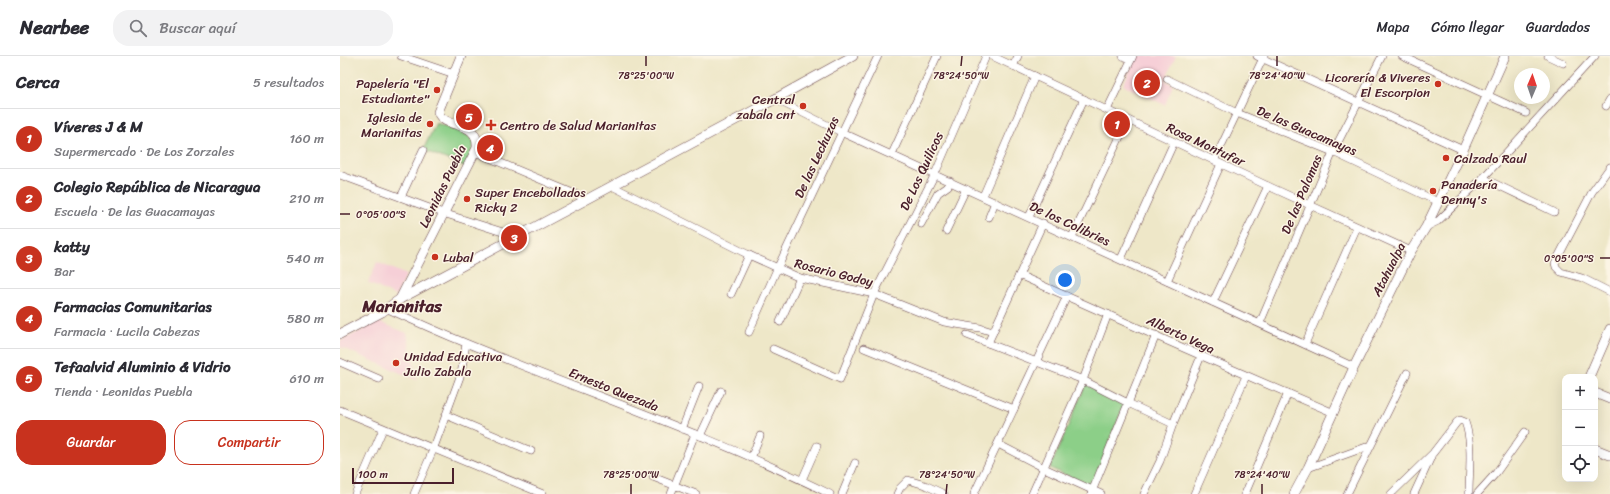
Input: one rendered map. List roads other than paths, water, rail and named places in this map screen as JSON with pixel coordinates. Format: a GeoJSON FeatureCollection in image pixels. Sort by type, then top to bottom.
{"type":"FeatureCollection","features":[{"type":"Feature","properties":{"kind":"street"},"geometry":{"type":"LineString","coordinates":[[401,56],[454,74]]}},
{"type":"Feature","properties":{"kind":"street","name":"Leonidas Puebla"},"geometry":{"type":"LineString","coordinates":[[400,299],[475,152],[477,143],[474,134],[462,126],[442,118],[439,113],[461,56]]}},
{"type":"Feature","properties":{"kind":"street"},"geometry":{"type":"LineString","coordinates":[[340,334],[388,309],[400,299],[853,56]]}},
{"type":"Feature","properties":{"kind":"street","name":"De las Lechuzas"},"geometry":{"type":"LineString","coordinates":[[749,332],[841,132],[878,56]]}},
{"type":"Feature","properties":{"kind":"street"},"geometry":{"type":"LineString","coordinates":[[892,154],[936,56]]}},
{"type":"Feature","properties":{"kind":"street","name":"De Los Quilicos"},"geometry":{"type":"LineString","coordinates":[[773,349],[840,379],[874,294],[935,174],[986,56]]}},
{"type":"Feature","properties":{"kind":"street","name":"Rosa Montufar"},"geometry":{"type":"LineString","coordinates":[[992,56],[1214,161],[1411,251]]}},
{"type":"Feature","properties":{"kind":"street"},"geometry":{"type":"LineString","coordinates":[[1013,66],[1018,56]]}},
{"type":"Feature","properties":{"kind":"street"},"geometry":{"type":"LineString","coordinates":[[1107,110],[1132,58],[1123,56]]}},
{"type":"Feature","properties":{"kind":"street","name":"De las Palomas"},"geometry":{"type":"LineString","coordinates":[[1260,323],[1333,152],[1382,56]]}},
{"type":"Feature","properties":{"kind":"street"},"geometry":{"type":"LineString","coordinates":[[1402,56],[1526,113]]}},
{"type":"Feature","properties":{"kind":"street","name":"Atahualpa"},"geometry":{"type":"LineString","coordinates":[[1294,494],[1308,468],[1354,367],[1411,251],[1426,227],[1463,150],[1505,56]]}},
{"type":"Feature","properties":{"kind":"street"},"geometry":{"type":"LineString","coordinates":[[1548,56],[1563,63]]}},
{"type":"Feature","properties":{"kind":"street"},"geometry":{"type":"LineString","coordinates":[[1426,227],[1438,221],[1483,178],[1595,56]]}},
{"type":"Feature","properties":{"kind":"street"},"geometry":{"type":"LineString","coordinates":[[1214,161],[1261,57],[1463,150]]}},
{"type":"Feature","properties":{"kind":"street"},"geometry":{"type":"LineString","coordinates":[[983,196],[1035,76]]}},
{"type":"Feature","properties":{"kind":"street","name":"De las Guacamayas"},"geometry":{"type":"LineString","coordinates":[[1167,79],[1237,113],[1333,152],[1438,202]]}},
{"type":"Feature","properties":{"kind":"street","name":"De los Colibries"},"geometry":{"type":"LineString","coordinates":[[775,99],[841,132],[892,154],[1354,367]]}},
{"type":"Feature","properties":{"kind":"street"},"geometry":{"type":"LineString","coordinates":[[1029,217],[1084,99]]}},
{"type":"Feature","properties":{"kind":"street"},"geometry":{"type":"LineString","coordinates":[[1606,106],[1610,99]]}},
{"type":"Feature","properties":{"kind":"street"},"geometry":{"type":"LineString","coordinates":[[1072,237],[1128,120]]}},
{"type":"Feature","properties":{"kind":"street"},"geometry":{"type":"LineString","coordinates":[[1121,259],[1174,142]]}},
{"type":"Feature","properties":{"kind":"street"},"geometry":{"type":"LineString","coordinates":[[401,197],[424,150]]}},
{"type":"Feature","properties":{"kind":"street"},"geometry":{"type":"LineString","coordinates":[[475,152],[588,199]]}},
{"type":"Feature","properties":{"kind":"street"},"geometry":{"type":"LineString","coordinates":[[1167,281],[1221,164]]}},
{"type":"Feature","properties":{"kind":"street"},"geometry":{"type":"LineString","coordinates":[[1610,167],[1592,192],[1555,263],[1556,267],[1561,272],[1582,278],[1610,292]]}},
{"type":"Feature","properties":{"kind":"street"},"geometry":{"type":"LineString","coordinates":[[340,175],[443,213],[518,237]]}},
{"type":"Feature","properties":{"kind":"street"},"geometry":{"type":"LineString","coordinates":[[1483,178],[1554,212]]}},
{"type":"Feature","properties":{"kind":"street"},"geometry":{"type":"LineString","coordinates":[[921,224],[938,193],[948,186],[950,181]]}},
{"type":"Feature","properties":{"kind":"street","name":"Rosario Godoy"},"geometry":{"type":"LineString","coordinates":[[612,186],[777,269],[800,278],[874,294],[944,322],[980,328],[993,332]]}},
{"type":"Feature","properties":{"kind":"street"},"geometry":{"type":"LineString","coordinates":[[1213,302],[1268,186]]}},
{"type":"Feature","properties":{"kind":"street"},"geometry":{"type":"LineString","coordinates":[[946,231],[966,189]]}},
{"type":"Feature","properties":{"kind":"street"},"geometry":{"type":"LineString","coordinates":[[989,217],[995,202]]}},
{"type":"Feature","properties":{"kind":"street"},"geometry":{"type":"LineString","coordinates":[[988,343],[1020,275],[1042,223]]}},
{"type":"Feature","properties":{"kind":"street"},"geometry":{"type":"LineString","coordinates":[[1305,344],[1357,227]]}},
{"type":"Feature","properties":{"kind":"street"},"geometry":{"type":"LineString","coordinates":[[731,294],[749,255]]}},
{"type":"Feature","properties":{"kind":"street","name":"Alberto Vega"},"geometry":{"type":"LineString","coordinates":[[1020,275],[1246,376],[1334,412]]}},
{"type":"Feature","properties":{"kind":"street"},"geometry":{"type":"LineString","coordinates":[[411,278],[415,286],[419,288],[423,287]]}},
{"type":"Feature","properties":{"kind":"street"},"geometry":{"type":"LineString","coordinates":[[780,322],[800,278]]}},
{"type":"Feature","properties":{"kind":"street"},"geometry":{"type":"LineString","coordinates":[[974,494],[1066,296]]}},
{"type":"Feature","properties":{"kind":"street","name":"Ernesto Quezada"},"geometry":{"type":"LineString","coordinates":[[388,309],[466,344],[698,435],[802,480],[830,494]]}},
{"type":"Feature","properties":{"kind":"street"},"geometry":{"type":"LineString","coordinates":[[1032,494],[1084,380],[1108,314]]}},
{"type":"Feature","properties":{"kind":"street"},"geometry":{"type":"LineString","coordinates":[[1592,374],[1607,344],[1610,329]]}},
{"type":"Feature","properties":{"kind":"street"},"geometry":{"type":"LineString","coordinates":[[967,335],[1084,380],[1173,424]]}},
{"type":"Feature","properties":{"kind":"street"},"geometry":{"type":"LineString","coordinates":[[1092,492],[1156,335]]}},
{"type":"Feature","properties":{"kind":"street"},"geometry":{"type":"LineString","coordinates":[[414,494],[433,450],[461,374],[466,344]]}},
{"type":"Feature","properties":{"kind":"street"},"geometry":{"type":"LineString","coordinates":[[864,348],[1014,409]]}},
{"type":"Feature","properties":{"kind":"street"},"geometry":{"type":"LineString","coordinates":[[1144,494],[1160,461],[1173,424],[1201,356]]}},
{"type":"Feature","properties":{"kind":"street"},"geometry":{"type":"LineString","coordinates":[[340,362],[379,379]]}},
{"type":"Feature","properties":{"kind":"street"},"geometry":{"type":"LineString","coordinates":[[1347,494],[1369,446],[1407,373]]}},
{"type":"Feature","properties":{"kind":"street"},"geometry":{"type":"LineString","coordinates":[[1194,494],[1246,376]]}},
{"type":"Feature","properties":{"kind":"street"},"geometry":{"type":"LineString","coordinates":[[682,429],[699,386]]}},
{"type":"Feature","properties":{"kind":"street"},"geometry":{"type":"LineString","coordinates":[[671,494],[698,435],[721,391]]}},
{"type":"Feature","properties":{"kind":"street"},"geometry":{"type":"LineString","coordinates":[[1245,494],[1288,393]]}},
{"type":"Feature","properties":{"kind":"street"},"geometry":{"type":"LineString","coordinates":[[1598,394],[1610,400]]}},
{"type":"Feature","properties":{"kind":"street"},"geometry":{"type":"LineString","coordinates":[[340,410],[433,450],[543,494]]}},
{"type":"Feature","properties":{"kind":"street"},"geometry":{"type":"LineString","coordinates":[[446,415],[532,451]]}},
{"type":"Feature","properties":{"kind":"street"},"geometry":{"type":"LineString","coordinates":[[1391,494],[1433,453],[1460,420],[1465,422],[1469,449],[1468,494]]}},
{"type":"Feature","properties":{"kind":"street"},"geometry":{"type":"LineString","coordinates":[[356,494],[383,429]]}},
{"type":"Feature","properties":{"kind":"street"},"geometry":{"type":"LineString","coordinates":[[1477,494],[1496,473],[1525,432]]}},
{"type":"Feature","properties":{"kind":"street"},"geometry":{"type":"LineString","coordinates":[[751,458],[760,436]]}},
{"type":"Feature","properties":{"kind":"street"},"geometry":{"type":"LineString","coordinates":[[998,444],[1092,492],[1101,494]]}},
{"type":"Feature","properties":{"kind":"street"},"geometry":{"type":"LineString","coordinates":[[802,480],[817,446]]}},
{"type":"Feature","properties":{"kind":"street"},"geometry":{"type":"LineString","coordinates":[[1308,468],[1369,446]]}},
{"type":"Feature","properties":{"kind":"street"},"geometry":{"type":"LineString","coordinates":[[1598,450],[1610,455]]}},
{"type":"Feature","properties":{"kind":"street"},"geometry":{"type":"LineString","coordinates":[[1414,494],[1433,453]]}},
{"type":"Feature","properties":{"kind":"street"},"geometry":{"type":"LineString","coordinates":[[842,494],[855,464]]}},
{"type":"Feature","properties":{"kind":"street"},"geometry":{"type":"LineString","coordinates":[[653,477],[696,494]]}},
{"type":"Feature","properties":{"kind":"street"},"geometry":{"type":"LineString","coordinates":[[897,494],[900,488],[908,480],[944,494]]}},
{"type":"Feature","properties":{"kind":"place","name":"Colegio República de Nicaragua"},"geometry":{"type":"Point","coordinates":[1147,83]}},
{"type":"Feature","properties":{"kind":"place","name":"Licorería & Viveres El Escorpion"},"geometry":{"type":"Point","coordinates":[1438,84]}},
{"type":"Feature","properties":{"kind":"place","name":"Papelería \"El Estudiante\""},"geometry":{"type":"Point","coordinates":[437,90]}},
{"type":"Feature","properties":{"kind":"place","name":"Central zabala cnt"},"geometry":{"type":"Point","coordinates":[803,106]}},
{"type":"Feature","properties":{"kind":"place","name":"Tefaalvid Aluminio & Vidrio"},"geometry":{"type":"Point","coordinates":[469,117]}},
{"type":"Feature","properties":{"kind":"place","name":"Iglesia de Marianitas"},"geometry":{"type":"Point","coordinates":[430,124]}},
{"type":"Feature","properties":{"kind":"place","name":"Víveres J & M"},"geometry":{"type":"Point","coordinates":[1117,124]}},
{"type":"Feature","properties":{"kind":"place","name":"Centro de Salud Marianitas"},"geometry":{"type":"Point","coordinates":[491,125]}},
{"type":"Feature","properties":{"kind":"place","name":"Farmacias Comunitarias"},"geometry":{"type":"Point","coordinates":[490,148]}},
{"type":"Feature","properties":{"kind":"place","name":"Calzado Raul"},"geometry":{"type":"Point","coordinates":[1446,158]}},
{"type":"Feature","properties":{"kind":"place","name":"Panadería Denny's"},"geometry":{"type":"Point","coordinates":[1433,191]}},
{"type":"Feature","properties":{"kind":"place","name":"Super Encebollados Ricky 2"},"geometry":{"type":"Point","coordinates":[467,199]}},
{"type":"Feature","properties":{"kind":"place","name":"katty"},"geometry":{"type":"Point","coordinates":[514,238]}},
{"type":"Feature","properties":{"kind":"place","name":"Lubal"},"geometry":{"type":"Point","coordinates":[435,257]}},
{"type":"Feature","properties":{"kind":"place","name":"Unidad Educativa Julio Zabala"},"geometry":{"type":"Point","coordinates":[396,363]}},
{"type":"Feature","properties":{"kind":"district","name":"Marianitas"},"geometry":{"type":"Point","coordinates":[402,306]}}]}
